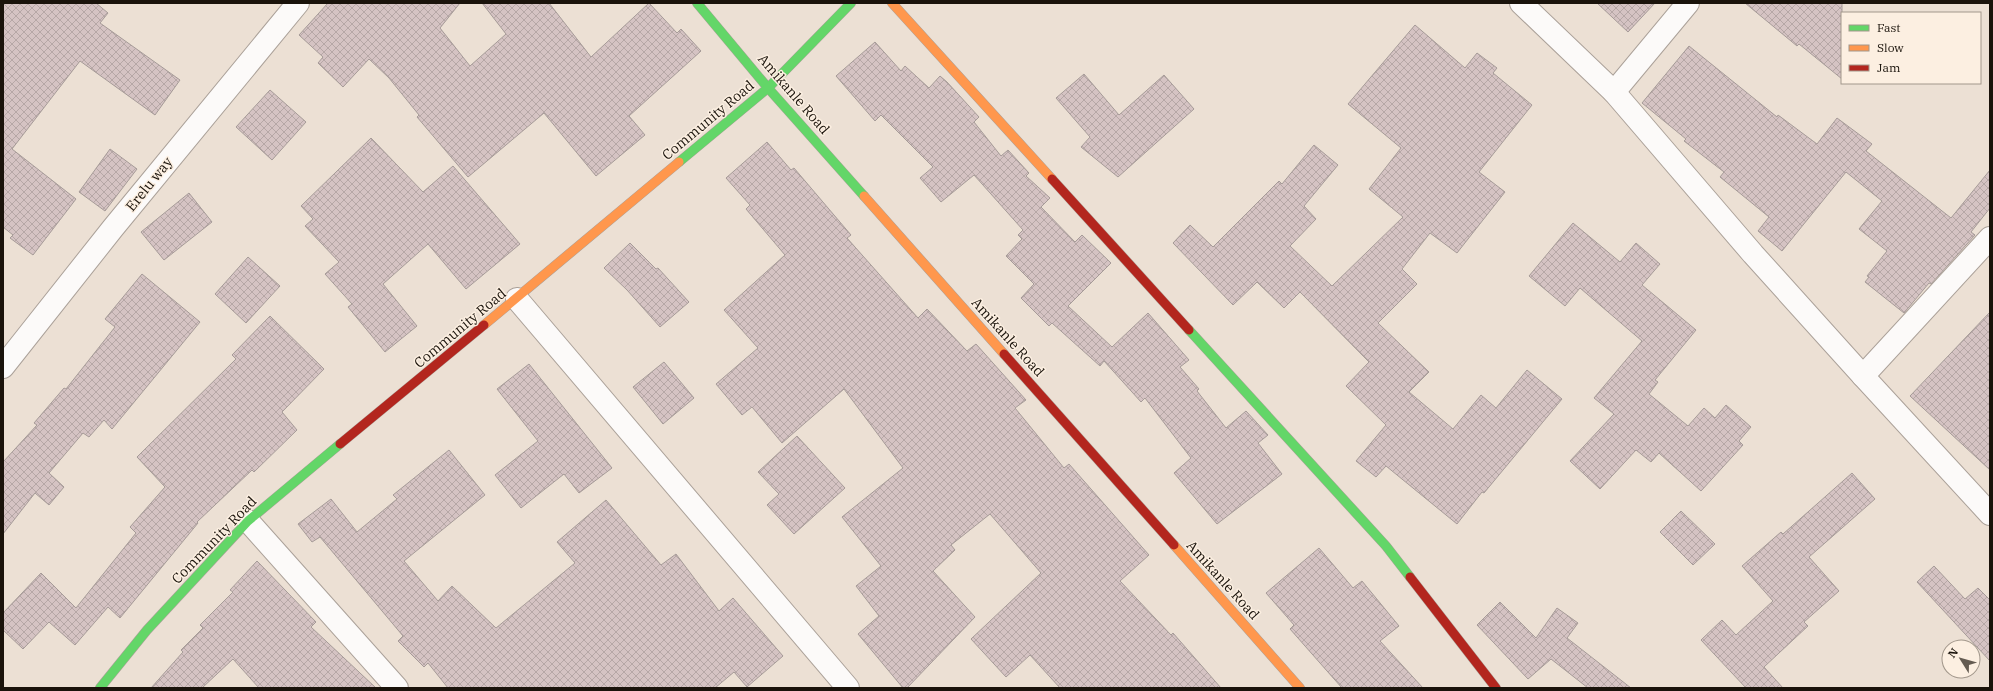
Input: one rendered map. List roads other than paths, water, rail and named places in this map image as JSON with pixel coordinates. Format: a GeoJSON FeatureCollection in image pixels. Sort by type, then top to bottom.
{"type":"FeatureCollection","features":[{"type":"Feature","properties":{"kind":"street","name":"Erelu way"},"geometry":{"type":"LineString","coordinates":[[3,366],[113,228],[298,3]]}},
{"type":"Feature","properties":{"kind":"street","name":"Amikanle Road"},"geometry":{"type":"LineString","coordinates":[[697,3],[768,88],[1300,688]]}},
{"type":"Feature","properties":{"kind":"street","name":"Community Road"},"geometry":{"type":"LineString","coordinates":[[100,688],[147,630],[248,521],[517,299],[768,88],[851,3]]}},
{"type":"Feature","properties":{"kind":"street"},"geometry":{"type":"LineString","coordinates":[[892,3],[1386,546],[1496,688]]}},
{"type":"Feature","properties":{"kind":"street"},"geometry":{"type":"LineString","coordinates":[[1521,3],[1614,92],[1753,254],[1990,514]]}},
{"type":"Feature","properties":{"kind":"street"},"geometry":{"type":"LineString","coordinates":[[1614,92],[1688,3]]}},
{"type":"Feature","properties":{"kind":"street"},"geometry":{"type":"LineString","coordinates":[[1863,376],[1990,238]]}},
{"type":"Feature","properties":{"kind":"street"},"geometry":{"type":"LineString","coordinates":[[517,299],[848,688]]}},
{"type":"Feature","properties":{"kind":"street"},"geometry":{"type":"LineString","coordinates":[[248,521],[397,688]]}}]}
